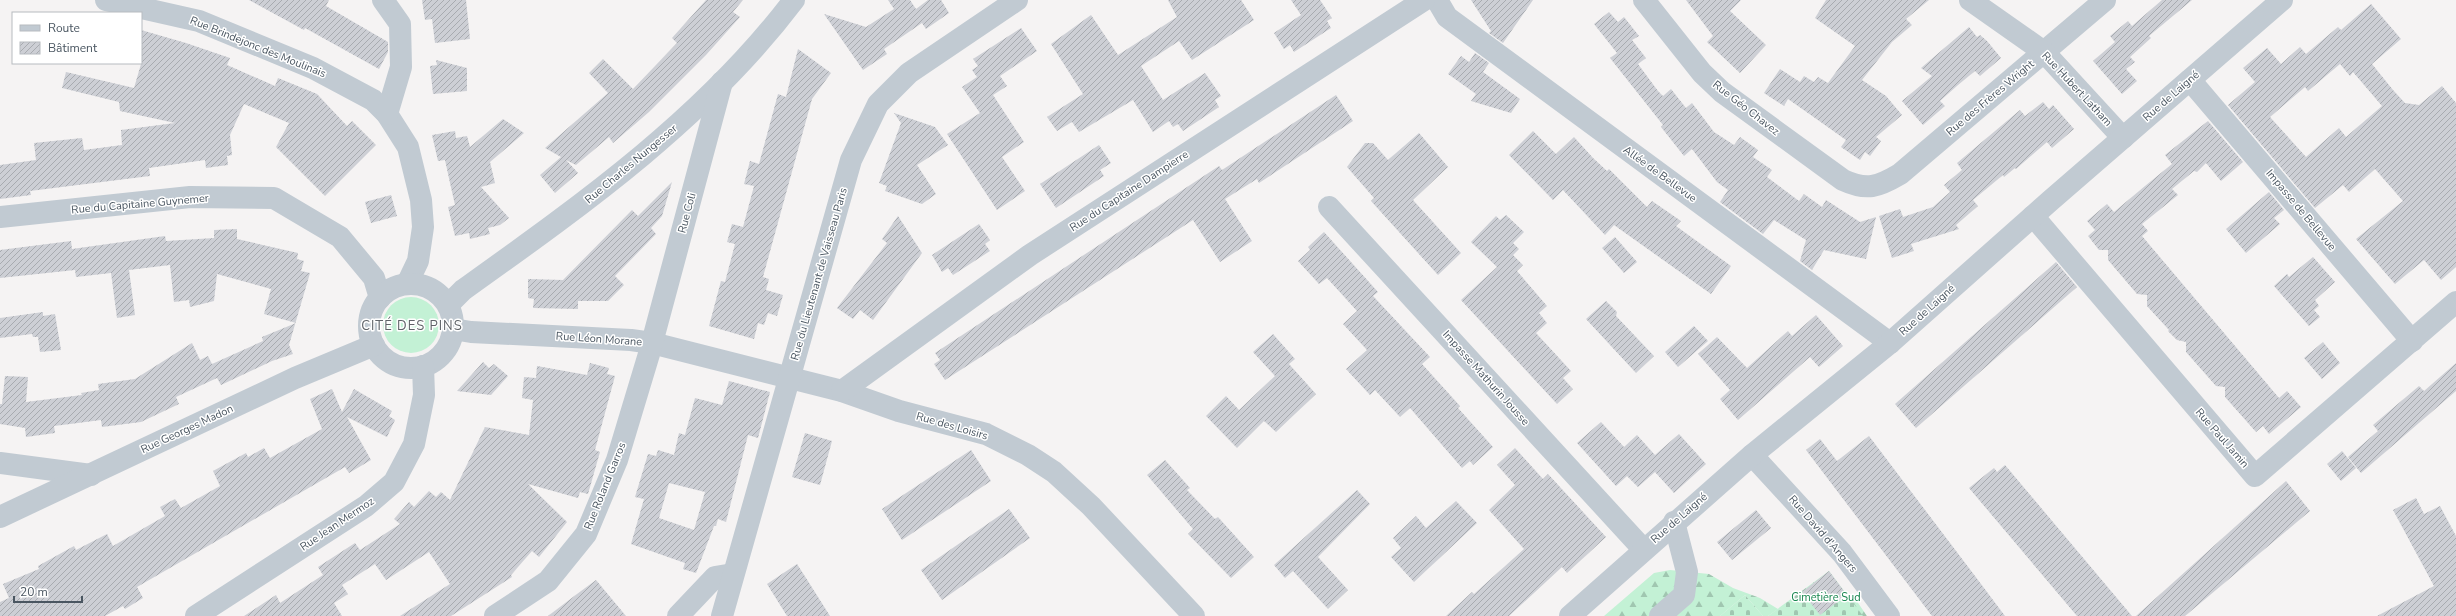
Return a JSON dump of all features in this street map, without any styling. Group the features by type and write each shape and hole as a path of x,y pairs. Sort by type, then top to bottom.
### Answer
{"street":[{"name":"Rue Brindejonc des Moulinais","path":"106,0 199,21 313,68 373,100 387,114 408,147 421,200 423,227 418,261 406,284"},
{"path":"383,0 400,24 401,67 387,114"},
{"name":"Rue Charles Nungesser","path":"448,305 463,290 582,205 671,131 722,82 776,23 794,0"},
{"name":"Rue du Lieutenant de Vaisseau Paris","path":"722,616 851,160 878,104 909,73 1017,0"},
{"name":"Rue du Capitaine Dampierre","path":"842,391 1030,255 1424,0"},
{"name":"Allée de Bellevue","path":"1437,0 1448,17 1890,343"},
{"name":"Rue Géo Chavez","path":"1644,0 1702,73 1722,92 1843,180 1854,185 1871,188"},
{"name":"Rue Hubert Latham","path":"1970,0 2044,52 2123,138"},
{"name":"Rue des Frères Wright","path":"1871,188 1900,174 2105,0"},
{"name":"Rue de Laigné","path":"1570,616 1674,522 1752,455 1890,343 2033,216 2282,0"},
{"name":"Impasse de Bellevue","path":"2190,80 2412,340"},
{"name":"Rue Coli","path":"652,343 722,82"},
{"name":"Rue du Capitaine Guynemer","path":"0,217 190,197 274,198 340,237 374,278 380,298"},
{"name":"Impasse Mathurin Jousse","path":"1329,207 1643,549"},
{"name":"Rue Paul Jamin","path":"2033,216 2255,476 2456,302"},
{"path":"406,284 418,284 432,289 448,305 453,329 448,346 436,360 423,366 403,367 389,362 374,345 370,321 374,307 380,298 393,288 406,284"},
{"name":"Rue Léon Morane","path":"453,329 471,332 631,340 652,343 790,377"},
{"name":"Rue Roland Garros","path":"495,616 548,581 586,534 617,460 652,343"},
{"name":"Rue Georges Madon","path":"0,517 295,378 374,345"},
{"name":"Rue Jean Mermoz","path":"196,616 366,506 394,482 414,444 424,395 423,366"},
{"name":"Rue des Loisirs","path":"790,377 842,391 899,411 986,434 1028,455 1054,472 1091,506 1185,613"},
{"name":"Rue David d'Angers","path":"1752,455 1842,553 1889,616"},
{"path":"0,463 91,475"},
{"path":"1660,616 1684,595 1687,572 1674,522"},
{"path":"678,616 715,577 733,574"}],"green space":[{"path":"411,297 422,299 431,305 437,314 439,325 437,336 431,345 422,351 411,353 400,351 391,345 385,336 383,325 385,314 391,305 400,299"},
{"path":"1670,570 1709,574 1733,588 1760,598 1778,609 1768,616 1763,616 1745,595 1720,616 1604,616 1654,573"},
{"name":"Cimetière Sud","path":"1829,571 1863,616 1768,616"},
{"name":"Cimetière Sud","path":"1745,595 1763,616 1720,616"},
{"path":"1856,600 1867,616 1832,616 1845,601"}],"building":[{"path":"249,0 329,0 326,6 388,42 388,52 379,69 305,28 304,30"},
{"path":"422,0 466,0 470,39 435,43 432,19 425,20"},
{"path":"706,0 743,0 733,12 740,17 706,55 649,112 613,143 609,137 576,165 566,160 578,173 555,193 540,175 561,157 545,148 608,93 589,73 603,59 633,89 677,43 672,38"},
{"path":"888,0 910,0 916,9 928,0 941,0 949,13 926,29 922,23 884,49 887,54 863,70 824,14 866,27 894,9"},
{"path":"1168,0 1241,0 1254,20 1192,60 1179,41 1141,66 1163,100 1205,73 1221,96 1215,100 1219,107 1183,131 1178,124 1173,127 1169,121 1153,132 1133,100 1079,132 1072,122 1057,131 1047,117 1083,94 1051,44 1091,15 1118,55 1177,17"},
{"path":"1291,0 1320,0 1332,18 1327,21 1331,28 1294,52 1290,45 1284,49 1274,33 1301,15"},
{"path":"1471,0 1533,0 1503,43 1489,33 1491,31"},
{"path":"1686,0 1741,0 1730,11 1766,45 1740,73 1707,42 1713,36"},
{"path":"1826,0 1929,0 1906,19 1912,25 1892,42 1862,80 1886,96 1902,115 1876,137 1881,141 1870,156 1865,152 1860,160 1841,147 1846,140 1788,99 1784,106 1764,93 1780,69 1800,82 1804,76 1814,82 1818,77 1828,83 1855,46 1815,18"},
{"path":"2162,0 2192,0 2149,36 2151,38 2130,57 2135,62 2126,69 2137,81 2122,94 2093,61 2115,42 2110,36 2128,21 2132,26"},
{"path":"2371,4 2401,39 2372,64 2393,90 2405,103 2419,105 2442,86 2456,103 2456,267 2441,280 2424,260 2395,284 2356,239 2403,201 2375,169 2349,192 2343,185 2315,208 2228,105 2255,82 2243,68 2267,48 2281,64 2300,47 2306,54 2338,27 2341,30","holes":["2340,64 2350,76 2353,72 2382,106 2346,137 2339,128 2306,157 2270,117 2305,87 2308,91"]},
{"path":"1609,12 1618,22 1624,17 1639,36 1632,40 1646,58 1638,64 1658,91 1663,96 1671,89 1686,108 1692,103 1714,132 1734,145 1740,137 1758,150 1753,157 1772,170 1767,177 1799,201 1804,194 1822,207 1826,200 1860,222 1876,217 1866,259 1824,250 1812,270 1800,261 1806,240 1774,220 1763,234 1720,202 1728,190 1717,182 1692,149 1684,156 1661,127 1663,125 1610,58 1617,53 1594,24"},
{"path":"1969,27 1977,37 1980,35 1987,41 2001,58 1980,76 1975,71 1958,85 1940,101 1945,106 1923,125 1902,101 1932,76 1921,68"},
{"path":"1021,28 1037,51 1000,76 1007,86 993,95 1024,142 1002,157 1025,191 997,210 947,134 980,113 962,87 977,77 972,70 978,66 973,59"},
{"path":"142,30 230,58 227,65 275,86 278,78 317,94 347,126 352,121 376,145 325,196 276,147 289,123 244,104 230,135 232,155 227,156 228,165 206,168 205,160 149,168 150,176 30,191 31,195 0,199 0,165 36,160 34,143 82,138 84,150 122,145 121,130 175,123 120,111 119,102 62,88 66,72 134,88 142,64"},
{"path":"798,49 831,73 812,99 763,277 769,279 766,290 783,295 777,316 768,313 764,325 758,323 754,339 709,326 721,281 725,282 735,244 727,242 732,224 743,227 754,186 744,184 750,161 759,164 778,94 786,97"},
{"path":"1475,53 1489,63 1483,72 1520,99 1511,113 1471,101 1476,94 1448,74 1461,56 1469,62"},
{"path":"436,60 467,68 467,91 433,94 430,66 437,65"},
{"path":"1336,95 1353,121 1259,183 1257,179 1225,199 1252,241 1220,262 1193,220 945,380 934,364 940,360 935,353 1219,166 1222,170"},
{"path":"2043,102 2049,109 2053,105 2074,129 2052,148 2047,142 2016,169 2015,168 2004,177 2003,175 1973,200 1978,206 1956,225 1959,229 1911,244 1914,251 1892,258 1879,216 1900,209 1903,217 1933,207 1950,192 1944,185 1962,170 1957,163 2020,110 2025,116"},
{"path":"894,113 935,127 948,145 917,165 936,194 922,204 885,191 887,186 879,183 901,123"},
{"path":"503,119 524,133 490,162 495,183 481,187 509,218 500,225 488,228 490,234 470,239 469,233 455,236 448,207 455,205 445,160 438,161 432,135 455,131 456,138 467,136 470,147"},
{"path":"2208,121 2243,162 2221,181 2206,163 2197,172 2194,171 2172,189 2178,195 2142,224 2148,231 2142,236 2279,398 2287,391 2301,407 2269,434 2263,426 2256,432 2225,397 2225,387 2216,386 2186,352 2186,342 2177,340 2147,306 2147,295 2137,294 2108,260 2108,250 2099,250 2088,236 2095,230 2087,221 2107,204 2114,212 2172,164 2165,155"},
{"path":"1533,131 1556,154 1574,137 1593,158 1607,171 1609,169 1647,207 1652,201 1681,221 1676,226 1731,266 1711,294 1614,225 1605,235 1563,190 1553,200 1509,155"},
{"path":"1419,133 1448,167 1413,200 1461,253 1438,275 1371,201 1374,198 1347,167 1365,143 1373,143 1388,160"},
{"path":"1099,145 1111,163 1100,170 1104,176 1056,208 1040,184"},
{"path":"672,182 662,216 651,228 656,234 615,276 624,285 608,301 578,301 578,309 533,308 534,299 528,298 528,279 563,280 632,210 638,216"},
{"path":"2269,192 2284,210 2274,218 2280,224 2246,253 2226,229"},
{"path":"391,195 397,216 371,223 365,202"},
{"path":"1506,215 1524,232 1513,243 1519,249 1513,255 1523,265 1517,271 1547,306 1539,313 1547,323 1536,333 1571,371 1563,378 1573,389 1557,404 1461,300 1497,267 1471,242 1496,216 1500,220"},
{"path":"898,216 922,253 873,320 860,310 853,319 837,308 887,243 882,239"},
{"path":"979,224 990,240 985,244 990,251 953,275 948,268 942,272 932,255"},
{"path":"237,229 237,239 298,253 297,259 304,261 301,271 310,273 295,323 264,314 271,289 217,274 214,301 190,307 189,300 174,302 170,265 129,270 135,315 117,318 111,273 76,277 75,270 0,278 0,250 71,241 72,249 165,236 166,241 214,238 214,230"},
{"path":"1324,232 1378,292 1373,296 1430,357 1422,364 1460,406 1458,408 1493,447 1473,465 1470,461 1462,468 1410,408 1400,417 1375,390 1370,395 1346,369 1367,350 1343,324 1357,311 1327,278 1319,284 1298,261 1310,250 1308,247"},
{"path":"1615,237 1637,262 1624,273 1602,248"},
{"path":"2313,257 2335,282 2315,300 2319,306 2314,310 2320,317 2309,326 2274,286 2287,274 2289,277"},
{"path":"2056,262 2077,287 1916,428 1895,404"},
{"path":"1606,301 1617,312 1616,316 1654,356 1636,373 1586,319"},
{"path":"43,312 43,316 55,314 61,350 40,352 38,337 33,337 32,334 0,338 0,318"},
{"path":"1816,315 1843,346 1819,367 1810,357 1738,420 1720,399 1730,390 1698,354 1717,337 1747,368 1788,331 1792,336"},
{"path":"295,323 289,345 293,354 272,361 221,385 217,378 176,397 179,404 141,422 102,427 101,420 54,426 55,433 26,437 25,428 0,424 0,404 2,404 5,376 28,377 26,402 82,395 81,393 99,390 98,384 135,379 192,343 200,360 208,356 212,364 263,341 262,337"},
{"path":"1694,326 1708,341 1678,367 1665,352"},
{"path":"1273,334 1295,359 1289,364 1316,394 1276,432 1264,421 1237,448 1206,416 1226,396 1239,410 1275,376 1253,352"},
{"path":"2323,342 2340,363 2322,379 2304,358"},
{"path":"483,362 489,368 494,364 508,376 491,395 457,391"},
{"path":"590,363 609,368 607,374 615,376 595,450 600,452 588,494 580,492 578,498 528,484 567,522 539,557 532,551 511,575 512,577 451,616 400,616 450,584 429,552 386,580 375,564 342,585 348,594 334,603 342,616 244,616 276,595 280,603 323,575 318,567 355,543 360,550 400,524 394,519 409,502 414,507 429,491 436,497 441,492 450,500 485,427 529,435 533,400 522,398 524,377 536,378 537,366 587,375"},
{"path":"2456,363 2456,391 2361,473 2348,457 2378,431 2373,425 2419,386 2424,391"},
{"path":"729,381 770,392 758,438 748,435 726,522 718,519 696,573 683,569 685,563 631,544 644,499 635,497 648,454 656,456 658,450 674,455 679,433 685,435 695,398 722,405","holes":["669,483 705,492 694,530 659,518"]},
{"path":"332,389 342,412 354,389 392,411 389,416 395,420 387,437 347,417 371,460 349,473 345,467 137,587 143,598 125,609 123,606 105,616 0,616 0,602 9,598 3,584 39,569 38,566 74,546 76,550 107,534 113,546 165,516 160,507 175,499 181,508 220,486 213,471 246,453 248,457 264,448 270,458 322,429 310,399"},
{"path":"1601,422 1624,447 1637,435 1655,455 1679,434 1706,464 1674,493 1655,472 1638,487 1627,476 1616,486 1577,443"},
{"path":"805,433 832,441 820,485 792,477"},
{"path":"1869,436 2005,616 1932,616 1806,450 1820,439 1837,461"},
{"path":"1515,448 1543,479 1548,474 1606,537 1567,573 1562,567 1509,616 1446,616 1472,592 1474,594 1524,549 1489,510 1515,485 1497,465"},
{"path":"971,450 991,481 902,540 882,509"},
{"path":"2342,451 2356,468 2341,481 2327,464"},
{"path":"1165,460 1190,488 1187,490 1215,519 1218,517 1254,557 1231,578 1188,534 1193,529 1147,475"},
{"path":"2005,465 2132,616 2077,616 1969,488 1994,468 1997,472"},
{"path":"2286,481 2310,511 2185,616 2136,616"},
{"path":"1357,490 1370,504 1318,557 1348,590 1328,609 1293,571 1285,578 1274,565"},
{"path":"2416,498 2424,514 2440,506 2456,536 2456,616 2377,616 2434,586 2393,510"},
{"path":"1456,501 1477,523 1414,582 1391,557 1401,548 1393,538 1416,516 1426,528"},
{"path":"1009,509 1030,538 942,600 921,570"},
{"path":"1756,510 1771,528 1732,560 1717,542"},
{"path":"797,564 830,616 787,616 767,584"},
{"path":"1829,571 1847,595 1820,615 1802,592"},
{"path":"596,580 626,616 548,616 577,594"}],"district":[{"name":"CITÉ DES PINS","path":"412,326"}]}
